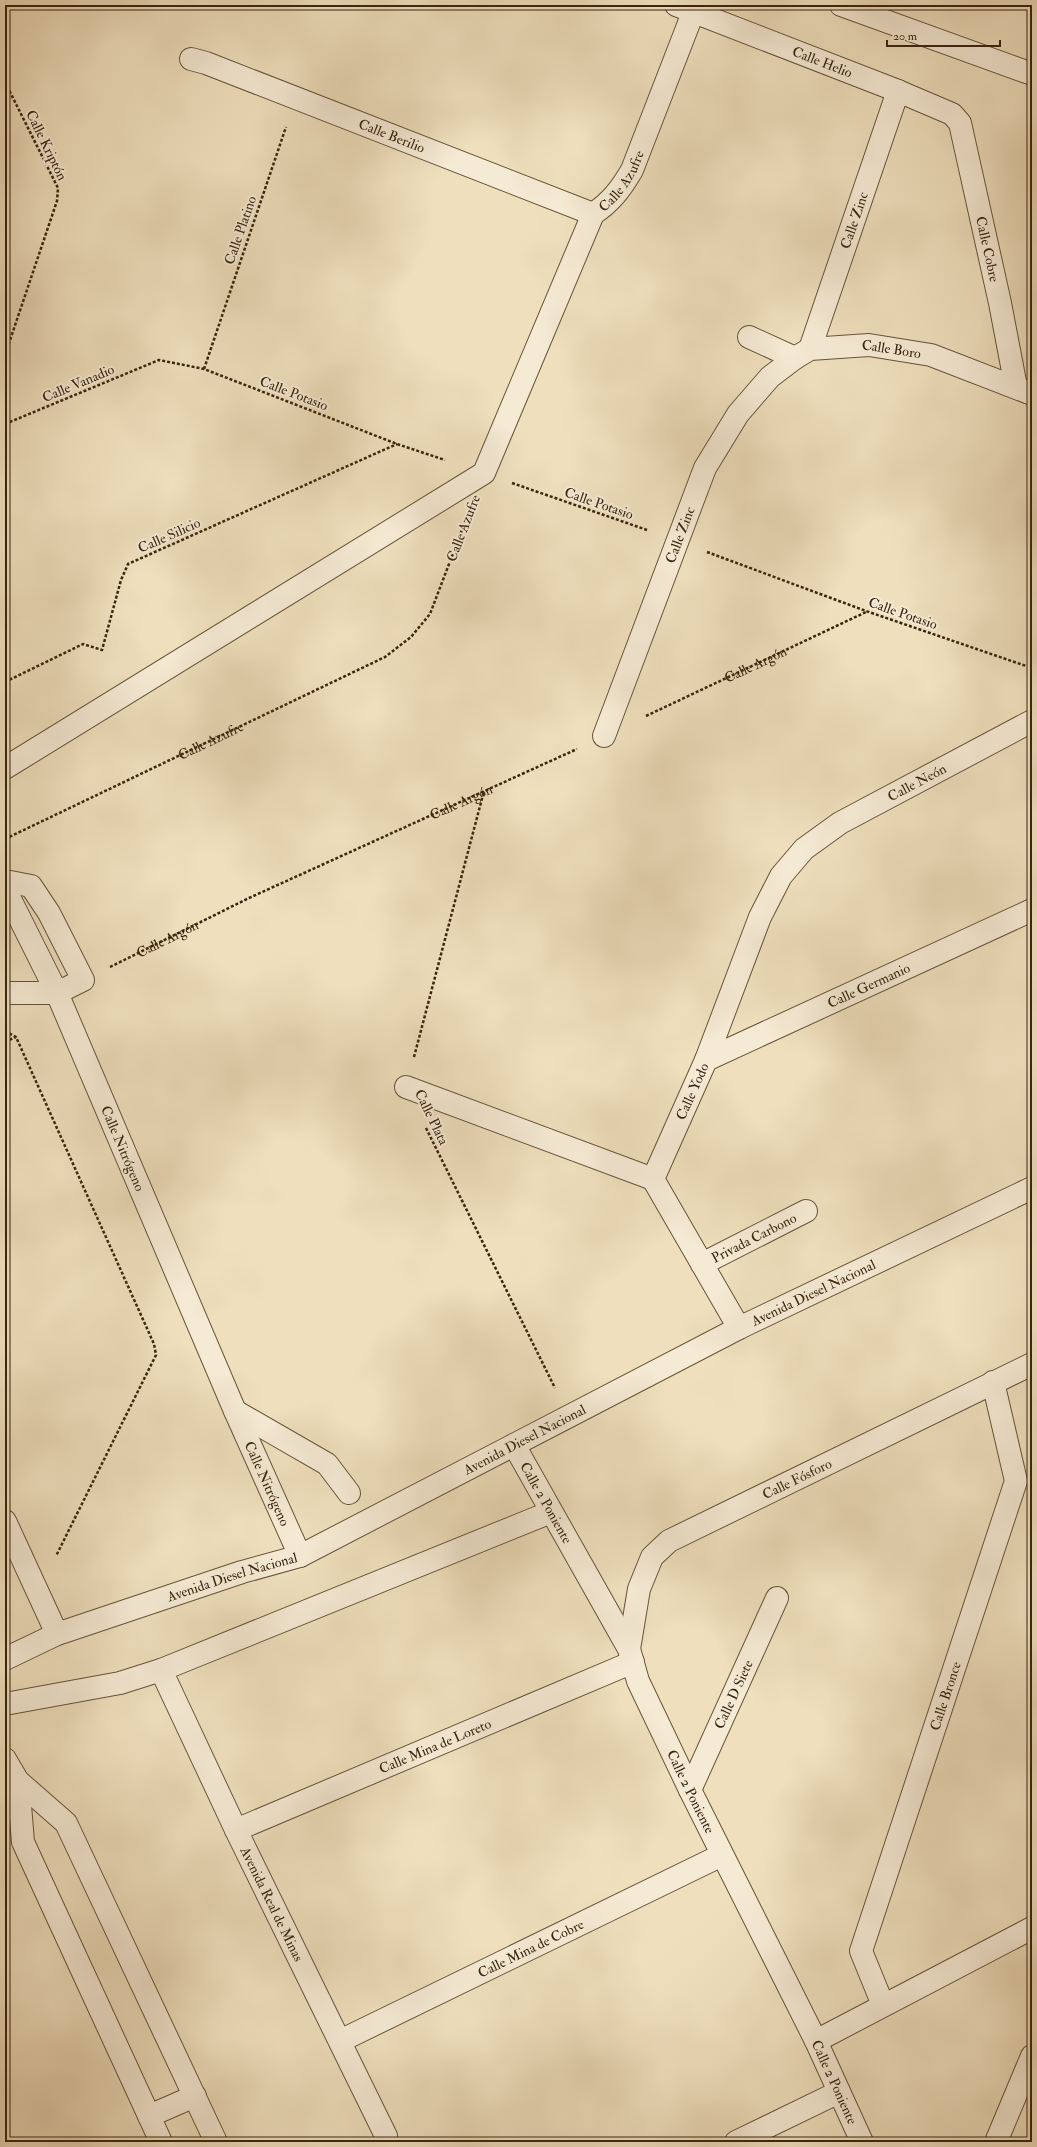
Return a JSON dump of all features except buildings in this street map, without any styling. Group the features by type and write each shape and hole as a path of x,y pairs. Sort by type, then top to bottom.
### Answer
{"street":[{"path":"841,5 1032,74"},
{"name":"Calle Helio","path":"688,7 952,114"},
{"name":"Calle Azufre","path":"484,473 593,214 609,202 620,190 632,170 688,7"},
{"name":"Calle Berilio","path":"190,59 206,63 593,214"},
{"name":"Calle Zinc","path":"604,736 705,468 738,414 770,377 803,353 898,91"},
{"name":"Calle Cobre","path":"952,114 960,123 1000,303 1024,391"},
{"name":"Calle Boro","path":"749,337 803,353 869,345 931,355 1024,391"},
{"path":"5,768 484,473"},
{"name":"Calle Neón","path":"804,849 840,823 1032,721"},
{"name":"Calle Yodo","path":"653,1179 706,1060 760,916 781,876 804,849"},
{"path":"5,880 31,886 49,912 83,980 57,993 5,993"},
{"name":"Calle Nitrógeno","path":"5,889 57,993 235,1411 300,1556"},
{"name":"Calle Germanio","path":"706,1060 1032,910"},
{"path":"406,1087 653,1179 739,1328"},
{"name":"Avenida Diesel Nacional","path":"5,1659 57,1634 242,1572 300,1556 739,1328 1032,1188"},
{"name":"Privada Carbono","path":"702,1264 806,1212"},
{"name":"Calle Fósforo","path":"631,1656 639,1589 652,1557 669,1541 1032,1364"},
{"name":"Calle Bronce","path":"883,2005 861,1951 1016,1481 993,1382"},
{"name":"Calle Nitrógeno","path":"235,1411 326,1464 349,1492"},
{"name":"Calle 2 Poniente","path":"514,1445 631,1656 638,1680 690,1790 816,2041 862,2142"},
{"path":"5,1704 120,1682 161,1670 552,1512"},
{"path":"5,1521 57,1634"},
{"name":"Calle D Siete","path":"690,1790 777,1598"},
{"name":"Calle Mina de Loreto","path":"236,1830 631,1656"},
{"name":"Avenida Real de Minas","path":"161,1670 236,1830 386,2136"},
{"path":"5,1759 18,1780 66,1823 216,2142"},
{"path":"18,1780 23,1842 161,2142"},
{"name":"Calle Mina de Cobre","path":"340,2041 722,1855"},
{"path":"816,2041 1032,1928"},
{"path":"996,2142 1032,2056"},
{"path":"736,2142 839,2092"},
{"path":"149,2116 195,2096"}],"path":[{"name":"Calle Kriptón","path":"5,82 58,188 57,201 5,355"},
{"name":"Calle Platino","path":"204,369 295,98"},
{"name":"Calle Potasio","path":"159,360 204,369 397,444 678,541 866,611 1032,668"},
{"name":"Calle Vanadio","path":"5,424 159,360"},
{"name":"Calle Silicio","path":"5,682 83,644 102,650 121,580 128,564 397,444"},
{"name":"Calle Azufre","path":"5,839 385,657 411,637 430,614 484,473"},
{"name":"Calle Argón","path":"83,980 249,898 604,736 866,611"},
{"name":"Calle Plata","path":"485,791 406,1087 555,1388"},
{"path":"5,1031 16,1037 154,1344 156,1355 38,1593"},
{"path":"5,1042 16,1037"}]}
